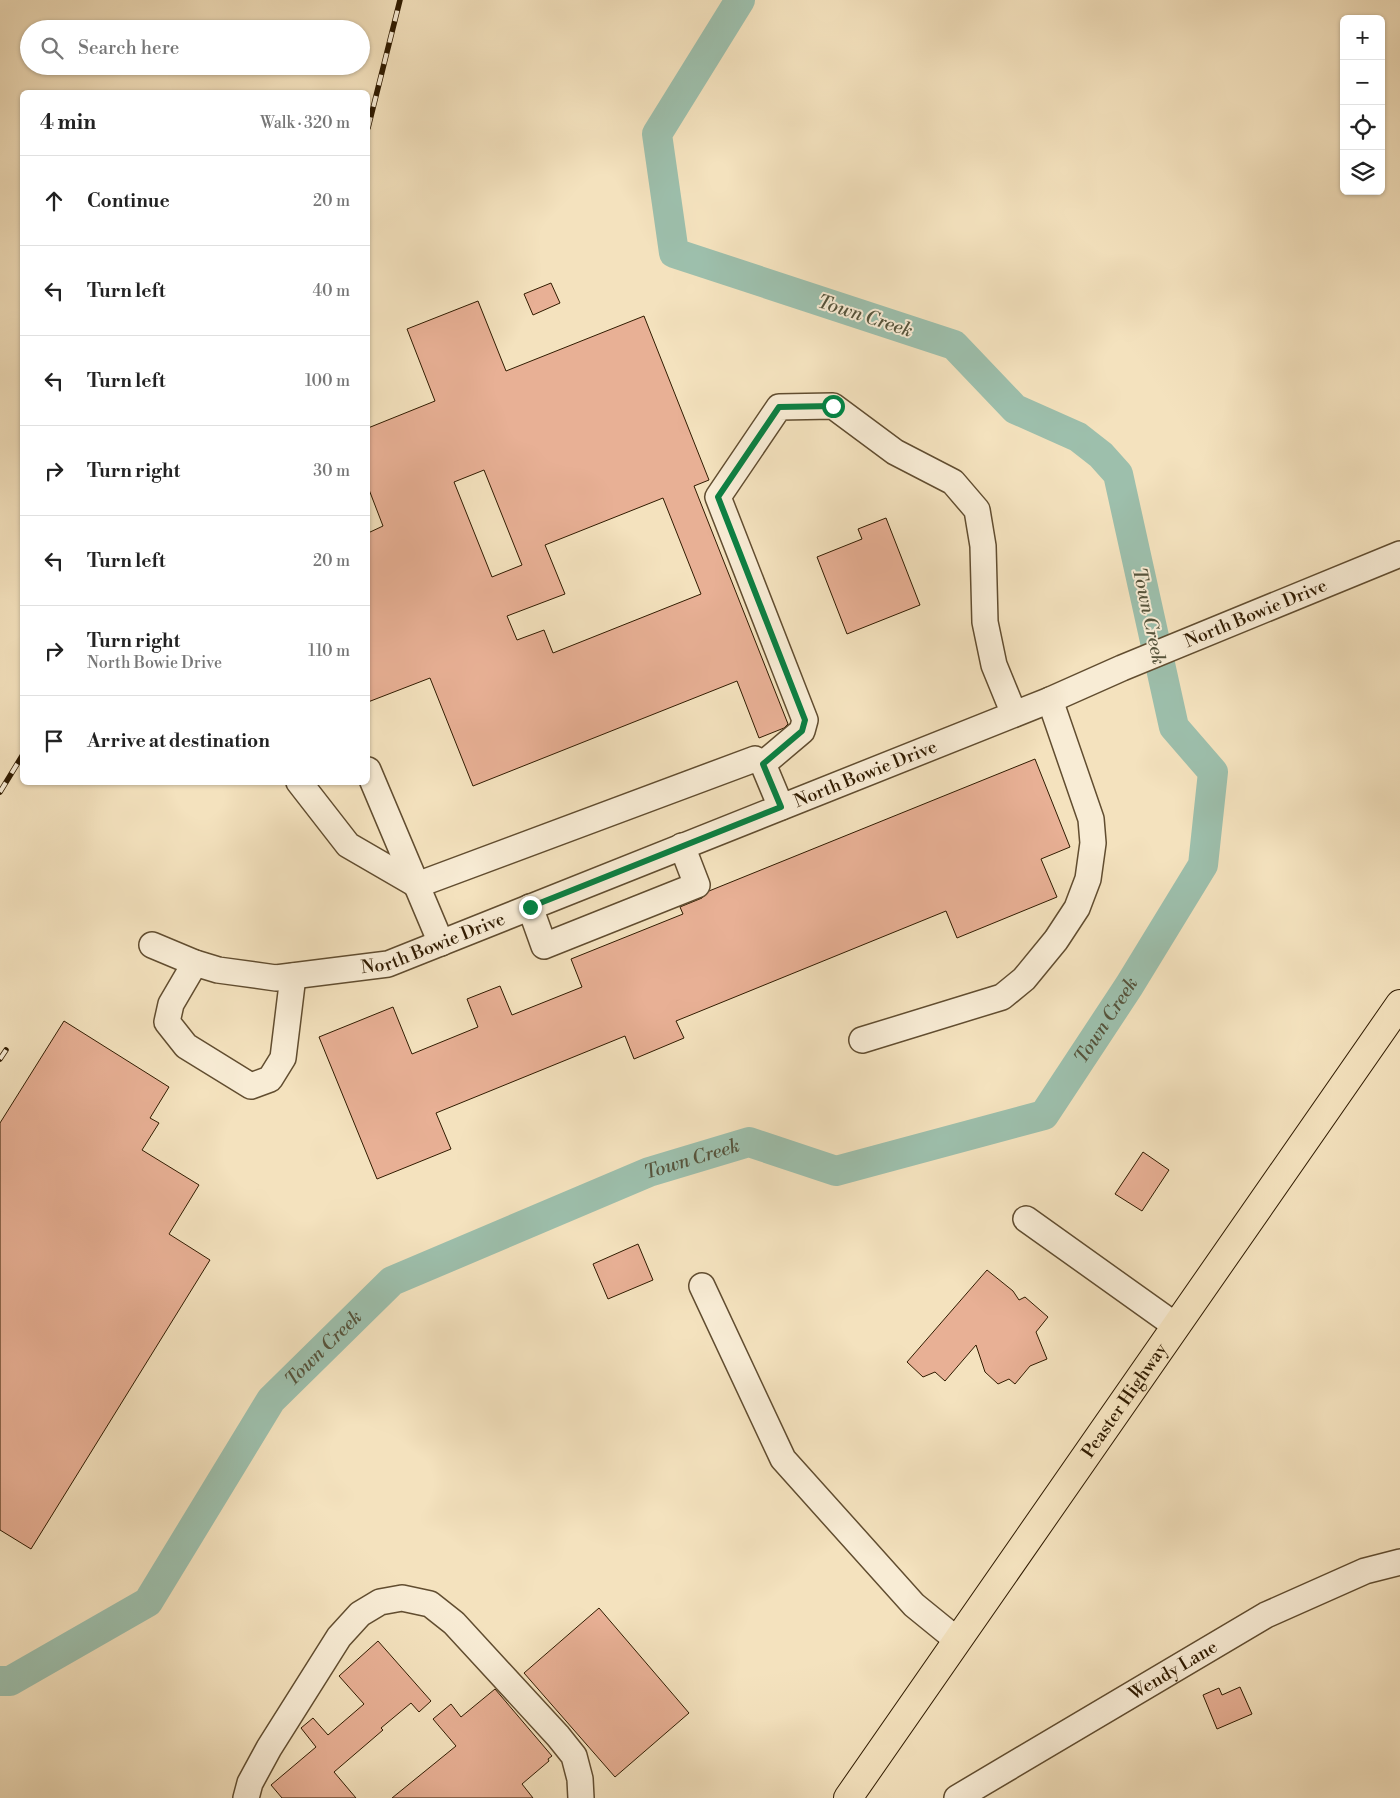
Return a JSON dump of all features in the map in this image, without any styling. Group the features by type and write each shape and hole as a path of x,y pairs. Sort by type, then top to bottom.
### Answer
{"main road":[{"name":"Peaster Highway","path":"848,1798 1400,1004"}],"street":[{"path":"763,764 802,731 805,720 718,497 779,407 833,406 894,452 954,482 977,510 983,546 985,622 994,666 1014,714"},
{"name":"North Bowie Drive","path":"152,945 195,963 218,970 276,978 388,964 1050,700 1122,668 1400,554"},
{"path":"862,1040 1002,997 1024,979 1056,940 1077,908 1088,878 1093,843 1091,819 1050,700"},
{"path":"417,886 755,759 763,764 781,807"},
{"path":"370,775 441,943"},
{"path":"301,785 348,845 417,886"},
{"path":"530,907 544,946 697,885 682,846"},
{"path":"195,963 171,1004 167,1022 186,1046 251,1086 270,1079 283,1058 293,976"},
{"path":"1026,1219 1176,1326"},
{"path":"702,1286 783,1458 914,1605 957,1640"},
{"name":"Wendy Lane","path":"957,1798 1266,1615 1365,1571 1400,1562"},
{"path":"246,1798 250,1783 269,1748 340,1637 360,1614 380,1602 402,1598 430,1604 454,1623 558,1736 574,1756 580,1779 581,1798"}],"building":[{"path":"551,283 560,303 533,315 524,294"},
{"path":"478,301 506,371 644,316 709,480 694,486 788,724 784,728 759,738 737,681 473,786 430,678 370,701 370,532 383,526 370,492 370,427 435,401 407,329","holes":["484,470 522,565 492,577 454,482","663,498 701,594 553,653 544,630 517,640 507,616 565,594 545,545"]},
{"path":"886,518 920,605 847,634 817,557 862,539 858,529"},
{"path":"1035,759 1070,847 1041,859 1057,897 957,938 946,911 676,1021 684,1038 634,1059 625,1036 436,1113 451,1149 377,1179 319,1037 393,1007 412,1054 478,1027 467,999 500,986 512,1015 582,987 571,959 683,914 680,907 702,898 709,891"},
{"path":"64,1021 169,1087 150,1118 159,1123 142,1150 199,1185 169,1234 210,1260 31,1549 0,1530 0,1123"},
{"path":"1143,1152 1169,1170 1142,1211 1115,1194"},
{"path":"638,1244 653,1280 608,1299 593,1264"},
{"path":"987,1270 1013,1291 1019,1300 1025,1297 1048,1317 1036,1332 1047,1359 1030,1366 1015,1384 1009,1379 998,1384 985,1372 976,1345 945,1381 935,1372 923,1377 907,1362"},
{"path":"599,1608 689,1713 615,1777 524,1673"},
{"path":"378,1641 431,1701 419,1712 411,1703 334,1772 356,1798 282,1798 271,1785 316,1747 301,1728 313,1718 328,1735 364,1704 339,1676"},
{"path":"1240,1687 1252,1714 1217,1729 1203,1695 1219,1688 1222,1695"},
{"path":"495,1689 552,1756 548,1759 549,1761 522,1784 533,1798 392,1798 456,1746 433,1719 451,1704 461,1717"}],"waterway":[{"name":"Town Creek","path":"0,1681 10,1681 148,1602 271,1400 392,1281 649,1172 749,1142 836,1171 1044,1115 1129,986 1203,865 1213,772 1174,727 1118,474 1101,455 1078,437 1015,409 954,345 674,253 657,134 740,0"}],"railway":[{"path":"370,120 400,0"},
{"path":"0,792 20,759"},
{"path":"0,1059 6,1050"}],"route":[{"path":"530,907 781,807 763,764 802,731 805,720 718,497 753,442 779,407 833,406"}]}
